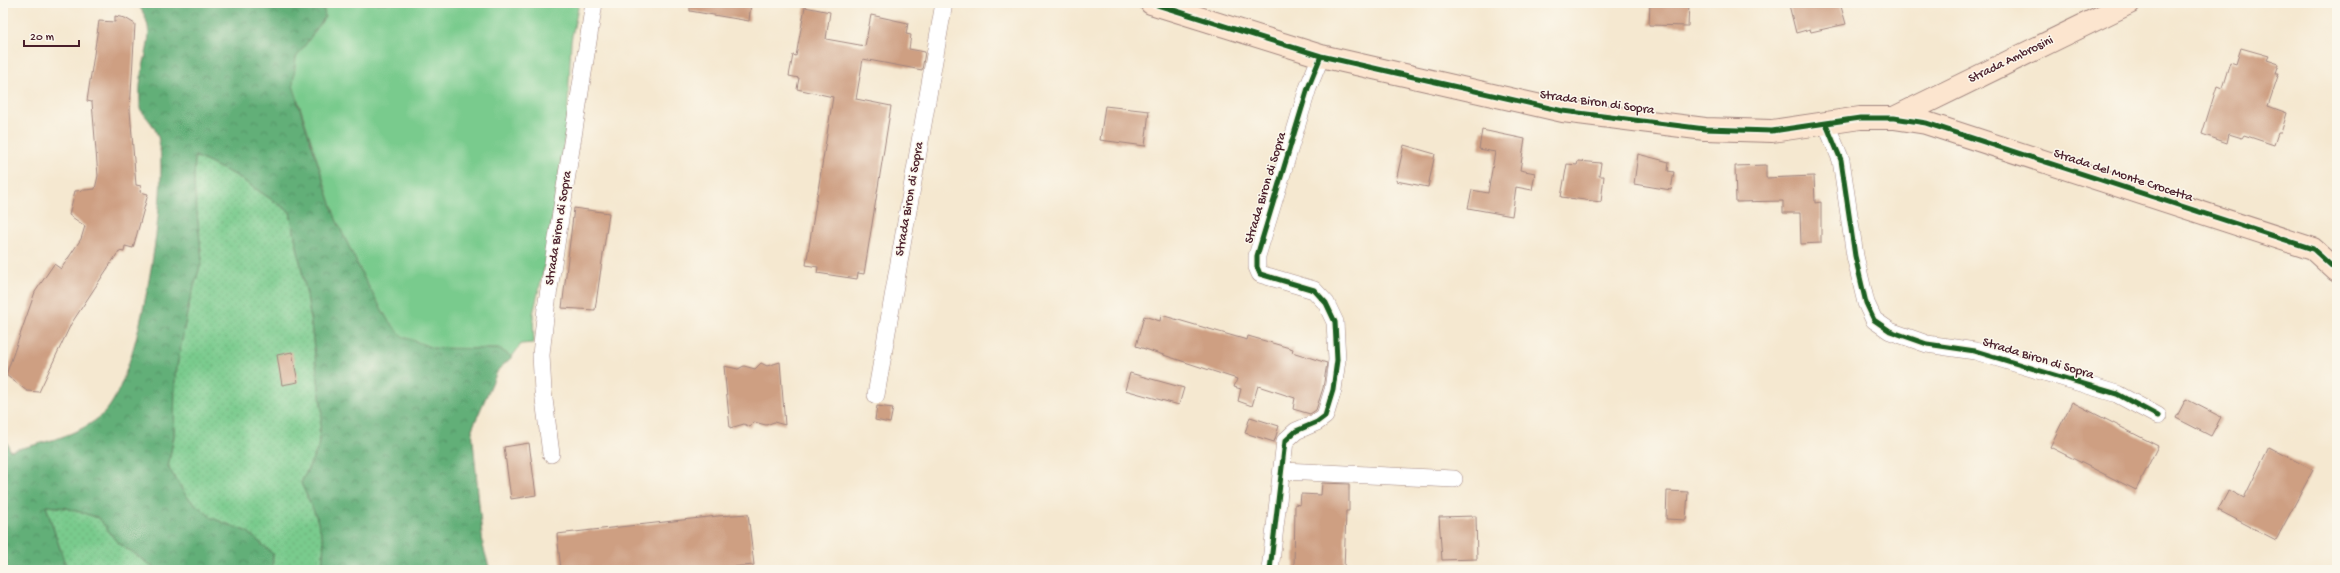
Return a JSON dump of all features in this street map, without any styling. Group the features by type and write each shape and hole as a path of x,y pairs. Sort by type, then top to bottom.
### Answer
{"street":[{"name":"Strada Biron di Sopra","path":"551,454 543,391 541,355 546,308 594,3"},
{"name":"Strada Biron di Sopra","path":"876,395 944,3"},
{"name":"Strada Biron di Sopra","path":"1151,3 1321,56 1563,111 1705,129 1772,131 1860,118 1894,118"},
{"name":"Strada Ambrosini","path":"1894,118 2129,3"},
{"name":"Strada Biron di Sopra","path":"1270,570 1275,515 1285,441 1296,431 1317,422 1325,416 1333,390 1337,360 1337,337 1335,322 1326,303 1314,290 1260,274 1257,267 1257,256 1308,88 1321,56"},
{"name":"Strada del Monte Crocetta","path":"1894,118 1926,123 2313,249 2337,271"},
{"name":"Strada Biron di Sopra","path":"1826,124 1841,160 1855,256 1866,303 1874,320 1890,331 1927,344 1975,351 2117,394 2158,416"},
{"path":"1282,471 1454,479"}],"green space":[{"path":"141,3 323,3 325,17 296,58 297,100 336,219 365,280 388,320 433,348 500,349 512,357 498,370 472,429 483,546 490,570 322,570 324,542 316,516 301,483 318,448 322,411 308,301 290,212 235,175 195,156 194,185 202,260 189,303 175,377 174,435 168,467 187,497 212,518 248,532 273,554 272,570 157,570 116,541 99,518 67,508 46,506 67,570 3,570 3,431 10,451 60,438 84,428 94,421 104,413 117,394 129,362 140,323 156,236 160,195 161,161 157,133 140,109 140,82 149,33 144,15 139,6"},
{"path":"323,3 579,3 571,41 567,123 546,260 533,314 534,343 521,344 512,357 500,349 433,348 402,336 388,320 365,280 336,219 293,85 296,58 325,17"},
{"path":"195,156 235,175 290,212 308,301 322,411 318,448 301,483 316,516 324,542 322,570 272,570 273,554 248,532 212,518 187,497 168,467 174,435 175,377 189,303 202,260 194,185"},
{"path":"46,506 67,508 99,518 116,541 157,570 67,570"}],"building":[{"path":"690,3 751,3 749,21 690,11"},
{"path":"1650,3 1689,3 1688,26 1649,25"},
{"path":"1797,3 1840,3 1846,24 1811,32 1810,29 1796,33 1789,5"},
{"path":"805,7 830,12 826,39 865,46 871,15 908,23 906,34 911,35 909,49 925,52 922,70 863,59 856,99 891,106 864,274 858,273 857,279 817,273 818,267 806,265 833,97 797,89 799,78 789,76 793,55 796,56"},
{"path":"115,16 125,18 135,24 130,111 136,185 141,186 140,192 148,194 133,248 125,246 124,252 119,251 71,324 39,392 27,391 6,375 35,292 54,264 61,269 81,239 85,226 69,215 75,191 95,189 98,176 92,102 87,101 99,21 115,22"},
{"path":"2241,48 2269,56 2267,60 2279,64 2276,73 2279,73 2268,106 2287,113 2281,133 2278,133 2274,145 2244,135 2242,138 2229,134 2227,143 2202,134 2217,86 2222,88 2230,62 2236,64"},
{"path":"1105,106 1149,111 1145,146 1100,140"},
{"path":"1482,130 1525,139 1520,170 1535,173 1532,190 1516,187 1512,216 1468,208 1472,190 1488,193 1495,152 1479,149"},
{"path":"1404,145 1435,154 1428,187 1396,181"},
{"path":"1638,154 1669,162 1668,171 1674,172 1671,190 1634,184"},
{"path":"1578,161 1601,163 1599,176 1604,176 1601,202 1561,197 1567,164 1577,165"},
{"path":"1766,165 1766,178 1814,176 1815,203 1821,202 1821,243 1801,244 1800,213 1783,213 1783,201 1736,202 1735,166"},
{"path":"574,208 609,213 595,310 562,308"},
{"path":"1161,315 1247,340 1248,336 1293,349 1292,352 1327,363 1323,388 1316,410 1310,414 1293,409 1295,398 1258,386 1252,406 1238,401 1241,389 1234,387 1237,379 1136,346 1144,316 1160,321"},
{"path":"292,352 298,382 282,385 277,355"},
{"path":"780,362 785,425 774,422 766,425 754,422 750,427 744,424 730,428 724,366 738,369 744,366 755,369 761,363 767,366"},
{"path":"1130,373 1184,388 1179,405 1125,390"},
{"path":"2186,399 2221,417 2211,436 2176,418"},
{"path":"2072,402 2158,446 2136,490 2050,447"},
{"path":"877,406 893,408 890,423 875,420"},
{"path":"1250,417 1279,426 1274,442 1245,433"},
{"path":"529,443 536,495 511,499 504,447"},
{"path":"2269,447 2313,470 2276,540 2218,510 2229,490 2244,498"},
{"path":"1322,483 1349,484 1349,511 1346,511 1344,570 1294,569 1295,504 1300,505 1301,494 1321,495"},
{"path":"1667,491 1688,492 1686,520 1666,519"},
{"path":"748,514 754,565 699,570 561,570 557,534"},
{"path":"1476,516 1477,559 1442,560 1439,517"}],"cycle path":[{"path":"1151,3 1321,56 1563,111 1705,129 1772,131 1860,118 1894,118 1926,123 2313,249 2337,271"},
{"path":"1270,570 1285,441 1296,431 1317,422 1325,416 1333,390 1337,360 1335,322 1326,303 1314,290 1260,274 1257,267 1257,256 1308,88 1321,56"},
{"path":"1826,124 1841,160 1855,256 1866,303 1874,320 1890,331 1927,344 1975,351 2117,394 2158,416"}]}
